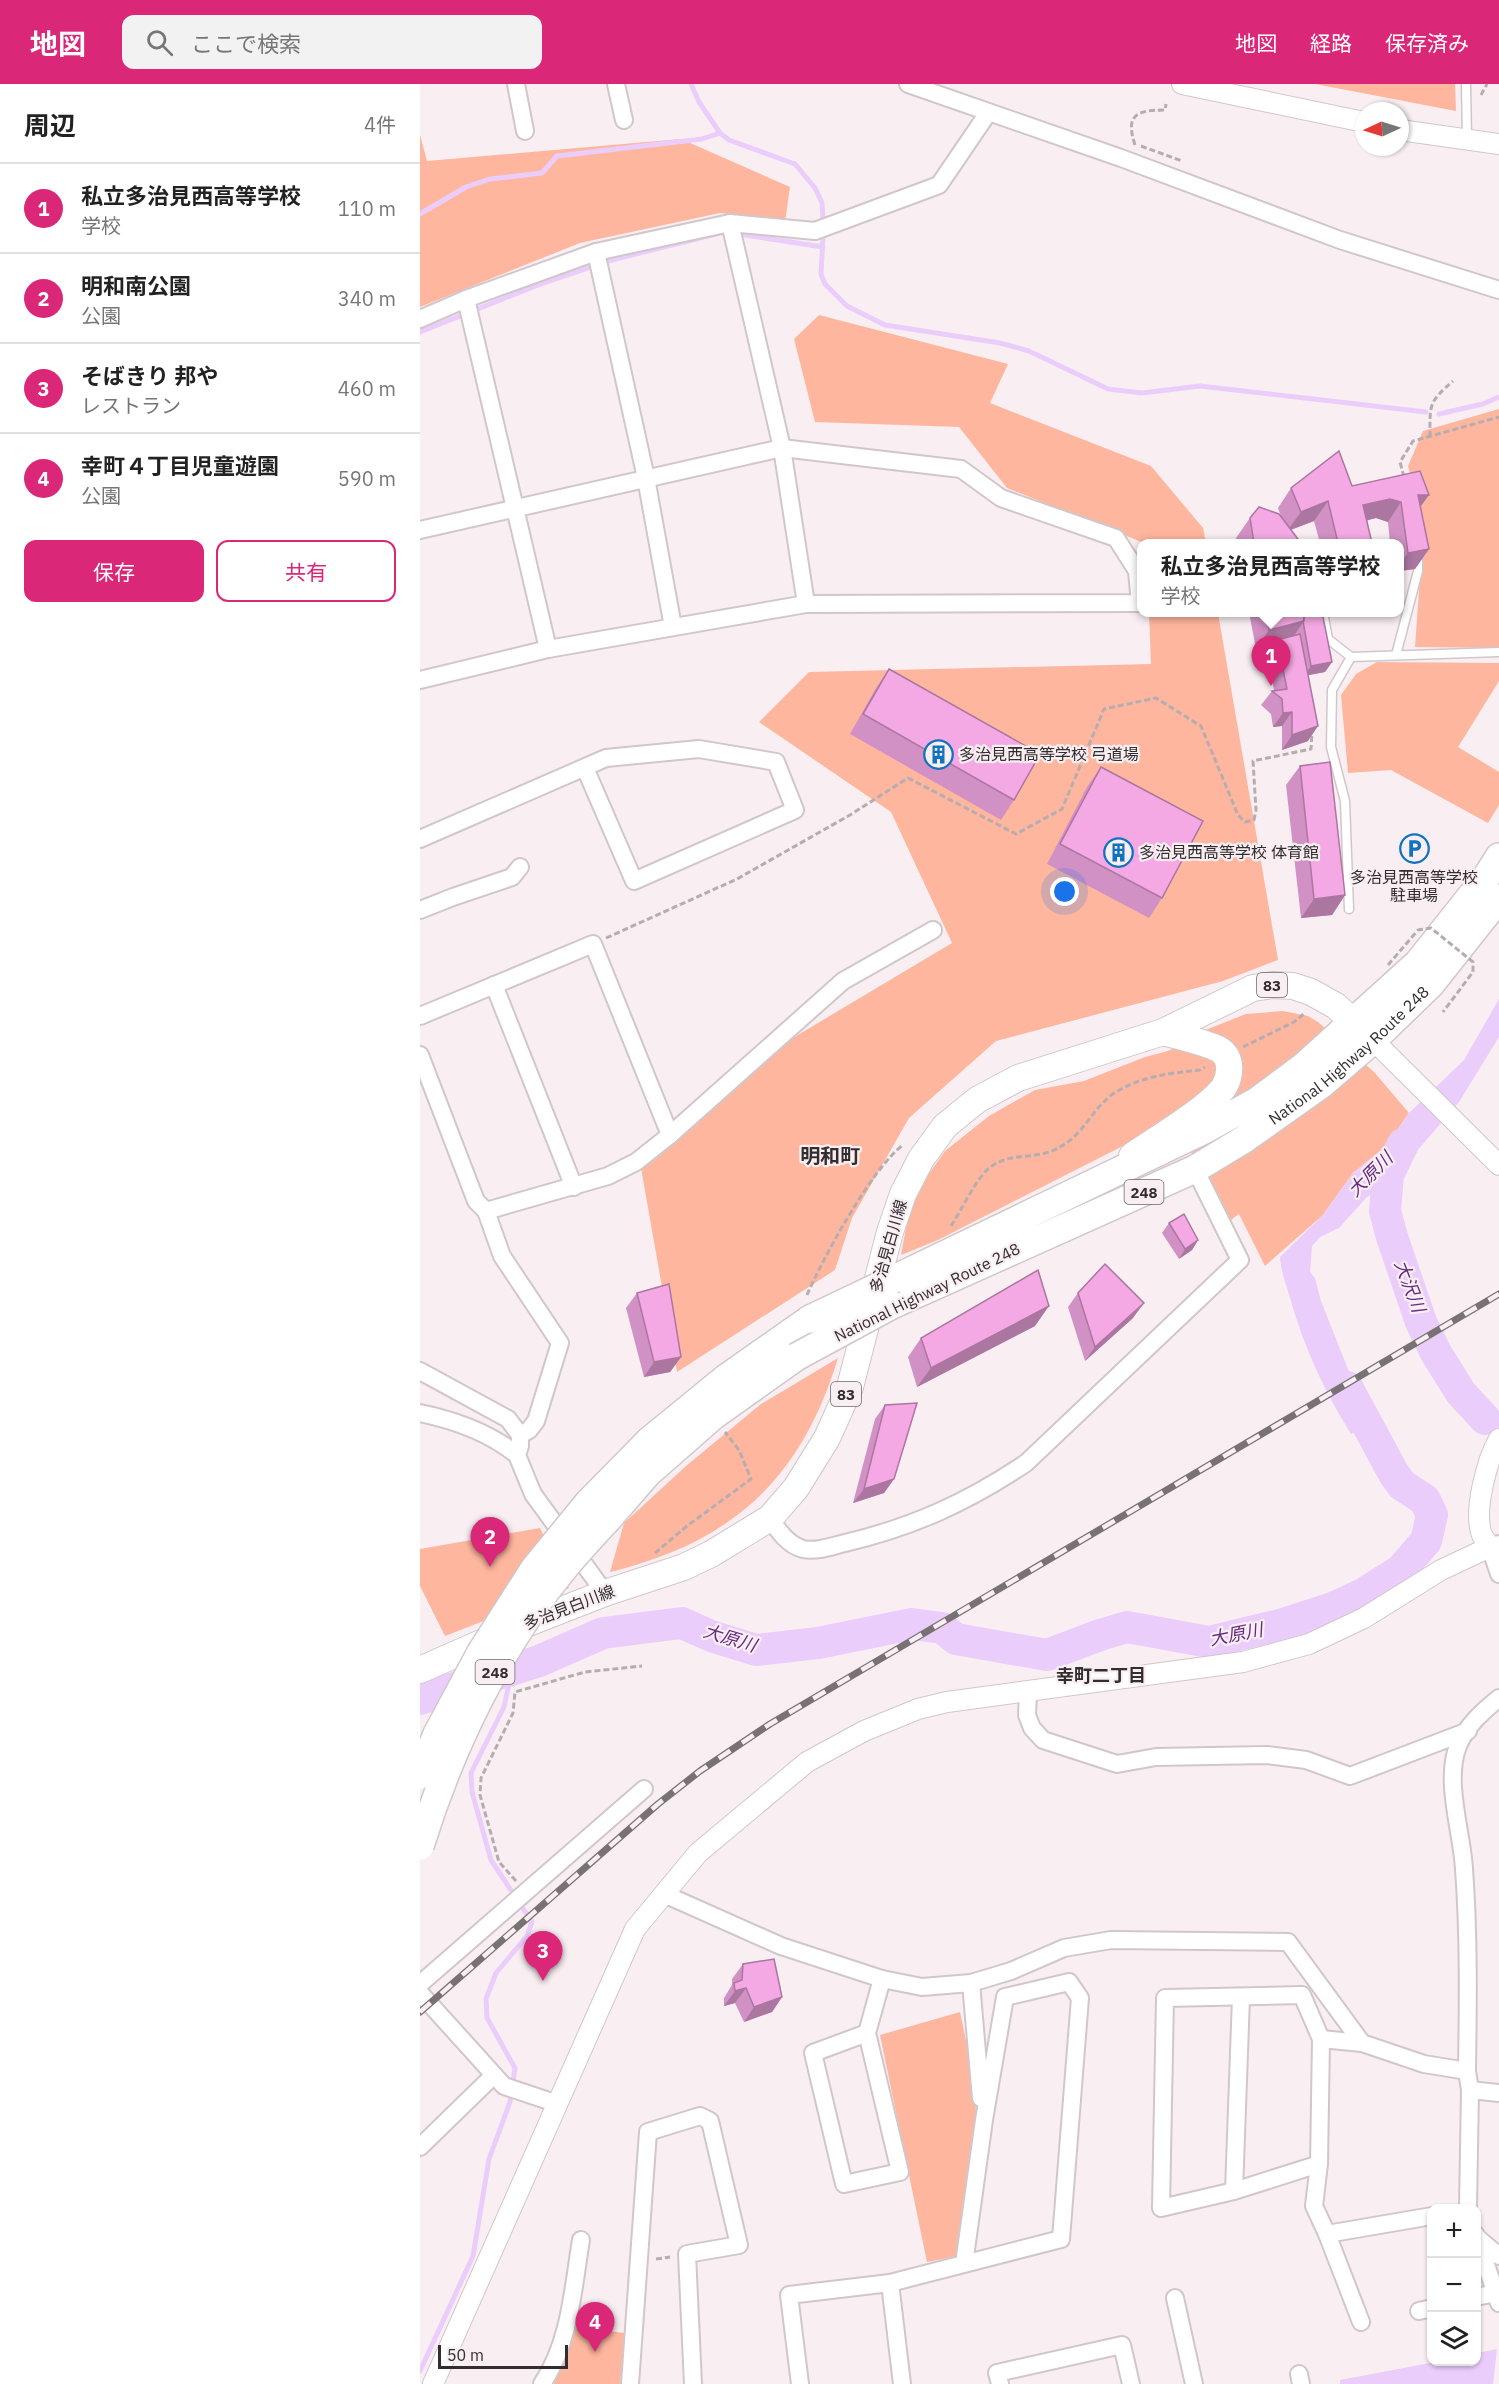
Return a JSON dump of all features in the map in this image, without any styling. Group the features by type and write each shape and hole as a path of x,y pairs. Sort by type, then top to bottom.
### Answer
{"highway":[{"name":"National Highway Route 248","path":"420,1775 437,1734 481,1652 534,1569 598,1511 648,1473 713,1416 893,1292 1092,1183 1206,1129 1257,1101 1304,1066 1418,963 1487,876 1499,857"},
{"name":"National Highway Route 248","path":"420,1846 437,1792 477,1701 523,1625 557,1578 598,1511 650,1440 807,1311 893,1292 1195,1169 1243,1140 1322,1084 1373,1040 1431,984 1499,898"}],"main road":[{"name":"多治見白川線","path":"420,1670 513,1629 605,1593 684,1567 711,1554 770,1518 802,1478 827,1438 849,1387 890,1232 903,1194 921,1159 945,1126 977,1100 1018,1078 1163,1032 1253,988 1272,985 1293,986 1323,998 1354,1020 1373,1040"},
{"path":"1092,1183 1204,1106 1224,1087 1229,1073 1229,1062 1226,1055 1210,1045 1163,1032"}],"street":[{"path":"516,84 525,131"},
{"path":"616,84 624,120"},
{"path":"908,84 1121,158 1340,240 1499,290"},
{"path":"1182,84 1355,120"},
{"path":"420,319 466,299 596,252 730,223 815,231 939,185 988,113"},
{"path":"1409,131 1499,144"},
{"path":"730,223 782,448 806,604"},
{"path":"596,252 646,478 673,627"},
{"path":"466,299 548,649"},
{"path":"420,530 782,448 961,468 1001,498 1116,538 1137,571"},
{"path":"420,680 548,649 806,604 1137,603"},
{"path":"420,839 606,758 699,749 776,762 795,810 634,881 585,768"},
{"path":"420,910 512,877 520,867"},
{"path":"486,1211 608,1176 636,1162 670,1135 843,981 933,930"},
{"path":"420,1016 593,944 670,1135"},
{"path":"494,984 574,1187"},
{"path":"1373,1040 1499,1165"},
{"path":"420,1055 476,1201 486,1211 502,1256 560,1343 536,1421 529,1430 520,1435"},
{"path":"770,1518 782,1536 792,1543 803,1549 818,1549 889,1532 922,1520 982,1491 1026,1463 1240,1260 1195,1169"},
{"path":"420,1371 508,1419 520,1435 518,1455"},
{"path":"420,1413 466,1427 500,1441 518,1455 533,1494 605,1593"},
{"path":"1499,1439 1484,1477 1480,1509 1482,1534 1494,1545 1499,1574"},
{"path":"433,2384 634,1929 698,1853 807,1761 864,1731 918,1709 947,1702 1243,1662 1309,1644 1364,1617 1441,1570 1494,1545"},
{"path":"1028,1692 1029,1721 1042,1740 1117,1764 1156,1757 1267,1755 1306,1760 1350,1776 1468,1731"},
{"path":"1468,2204 1470,2090 1467,2071 1467,1919 1464,1866 1452,1775 1458,1746 1478,1715 1499,1698"},
{"path":"420,1984 644,1789"},
{"path":"664,1894 782,1946 882,1979 922,1987 971,1983 1011,1971 1064,1948 1112,1940 1288,1942 1362,2043"},
{"path":"867,2033 813,2053 844,2184 900,2172 867,2033 882,1979"},
{"path":"800,2384 789,2295 890,2283 964,2264 1061,2239 1080,1998 1069,1982 1005,1996 984,2120 964,2264"},
{"path":"971,1983 984,2120"},
{"path":"420,1993 504,2086 558,2104"},
{"path":"1319,2164 1234,2192 1161,2208 1165,1998 1302,1995 1321,2039 1319,2164 1314,2206 1360,2322"},
{"path":"1234,2192 1241,1997"},
{"path":"1321,2039 1362,2043 1424,2064 1467,2071"},
{"path":"420,2147 494,2075"},
{"path":"1470,2090 1499,2092"},
{"path":"630,2384 648,2132 700,2116 710,2121 739,2245 687,2254 693,2384"},
{"path":"1327,2234 1427,2218"},
{"path":"542,2384 555,2366 567,2324 581,2240"},
{"path":"1481,2240 1499,2256"},
{"path":"1481,2249 1497,2298 1481,2297"},
{"path":"890,2283 902,2384"},
{"path":"1175,2298 1194,2384"},
{"path":"1000,2384 997,2373 1122,2345 1131,2384"}],"lane":[{"path":"1466,84 1467,140"},
{"path":"1396,655 1418,571 1418,548"},
{"path":"1324,617 1328,639 1351,657 1499,652"},
{"path":"1349,909 1345,801 1331,747 1332,690 1351,657"}],"path":[{"path":"1481,95 1487,84"},
{"path":"1135,146 1130,125 1135,116 1142,111 1165,110 1166,104"},
{"path":"1430,437 1430,413 1434,399 1453,381"},
{"path":"1405,479 1400,462 1413,441 1499,417"},
{"path":"593,944 737,879 850,815 908,778 1016,834 1062,809 1104,709 1156,698 1201,726 1238,815 1245,822 1254,820 1256,810 1253,761 1311,749 1313,725"},
{"path":"1388,964 1418,930 1431,928 1473,962 1473,972 1443,1012"},
{"path":"951,1226 987,1169 1005,1158 1049,1152 1076,1136 1111,1095 1163,1074 1200,1070 1294,1022 1323,998"},
{"path":"807,1311 817,1272 870,1183 890,1157 910,1141"},
{"path":"655,1576 652,1555 687,1526 752,1479 739,1450 713,1416"},
{"path":"526,1891 499,1862 480,1795 481,1778 513,1713 516,1692 585,1672 642,1666"},
{"path":"638,2262 687,2254"}],"shaded area":[{"path":"1315,84 1455,84 1456,111"},
{"path":"420,135 427,161 681,139 790,187 785,222 720,213 580,243 420,307"},
{"path":"819,315 1008,364 990,403 1151,466 1203,528 1205,539 1137,540 1007,488 959,427 815,422 794,339"},
{"path":"1499,409 1499,648 1415,647 1424,520 1408,466 1423,431"},
{"path":"1149,617 1219,617 1278,960 1223,981 996,1041 909,1118 852,1218 835,1270 677,1372 641,1168 781,1045 952,943 891,812 759,722 809,672 1151,664"},
{"path":"1377,662 1499,663 1499,681 1458,747 1499,772 1499,805 1488,823 1391,770 1348,773 1341,695 1356,674"},
{"path":"1283,1011 1308,1016 1318,1022 1375,1073 1409,1113 1386,1146 1353,1173 1323,1215 1265,1266 1239,1214 1228,1222 1174,1120 938,1240 901,1255 908,1217 923,1182 945,1151 989,1116 1035,1090 1084,1081 1145,1057 1168,1051 1208,1029 1246,1014"},
{"path":"838,1358 823,1401 804,1438 782,1471 756,1499 726,1523 692,1543 654,1559 610,1572 624,1523 686,1466 761,1404"},
{"path":"540,1528 569,1588 445,1636 420,1586 420,1549"},
{"path":"960,2012 972,2069 977,2121 958,2256 927,2262 880,2035"},
{"path":"575,2327 625,2333 620,2384 554,2384"}],"water":[{"path":"1499,999 1499,1037 1459,1102 1392,1180 1366,1198 1339,1228 1320,1237 1312,1246 1310,1272 1315,1278 1321,1301 1348,1369 1360,1389 1367,1410 1375,1421 1351,1434 1332,1402 1308,1351 1285,1283 1280,1257 1323,1215 1353,1173 1386,1146 1409,1113 1464,1060"},
{"path":"1497,2349 1493,2384 1340,2384 1340,2380 1427,2364 1427,2366 1481,2366 1481,2352"}],"building":[{"path":"1339,451 1352,486 1420,471 1429,495 1418,495 1429,549 1408,553 1401,502 1390,499 1363,505 1371,539 1337,539 1328,501 1301,512 1291,488"},
{"path":"1259,507 1279,514 1298,539 1253,539 1250,518"},
{"path":"1267,617 1304,617 1304,621 1269,630"},
{"path":"1304,617 1323,617 1332,662 1311,666"},
{"path":"1300,634 1318,726 1292,735 1292,712 1283,713 1282,699 1272,691 1287,689 1277,640"},
{"path":"889,669 1040,754 1014,800 863,714"},
{"path":"1330,762 1345,895 1314,899 1300,766"},
{"name":"多治見西高等学校 体育館","path":"1101,767 1203,821 1162,898 1060,844"},
{"path":"1184,1214 1198,1240 1185,1249 1169,1223"},
{"path":"1105,1264 1144,1303 1095,1347 1078,1293"},
{"path":"1038,1270 1049,1306 931,1368 921,1338"},
{"path":"669,1284 681,1357 654,1362 637,1293"},
{"path":"917,1403 894,1479 864,1489 885,1405"},
{"path":"774,1959 782,1997 754,2007 746,1988 735,1991 734,1983 742,1980 743,1964"}],"waterway":[{"path":"691,84 699,102 720,133 729,140 795,164 815,188 822,203 823,220"},
{"path":"420,214 466,187 490,179 542,173 557,156 702,139 720,133"},
{"path":"420,332 538,285 612,260 720,233"},
{"path":"745,235 823,247"},
{"path":"823,236 821,274 825,284 847,306 885,325 1000,343 1029,351 1108,389 1142,393 1200,386 1426,412"},
{"path":"1439,414 1483,404 1499,397"},
{"name":"大沢川","path":"1403,1144 1388,1175 1385,1211 1392,1237 1421,1322 1436,1353 1461,1393 1485,1419"},
{"name":"大原川","path":"420,1699 539,1661 603,1633 682,1623 711,1636 756,1650 818,1643 912,1624 942,1628 956,1639 1047,1655 1127,1627 1209,1642 1283,1624 1333,1608 1363,1594 1401,1570 1426,1541 1432,1515 1425,1500 1402,1485 1394,1474 1347,1387"},
{"path":"420,2371 473,2256 489,2159 510,2102 515,2068 487,2018 486,1999 496,1973 527,1936 532,1922 491,1860 472,1792 471,1773 504,1707 512,1670"}],"railway":[{"path":"420,2012 658,1804 700,1771 770,1724 1499,1294"}],"place":[{"name":"私立多治見西高等学校","path":"1271,686"},
{"name":"多治見西高等学校 弓道場","path":"938,754"},
{"name":"多治見西高等学校 駐車場","path":"1414,849"},
{"name":"多治見西高等学校 体育館","path":"1118,852"},
{"name":"明和南公園","path":"490,1567"},
{"name":"そばきり 邦や","path":"543,1981"},
{"name":"幸町４丁目児童遊園","path":"595,2352"}],"district":[{"name":"明和町","path":"830,1155"},
{"name":"幸町二丁目","path":"1101,1675"}]}
